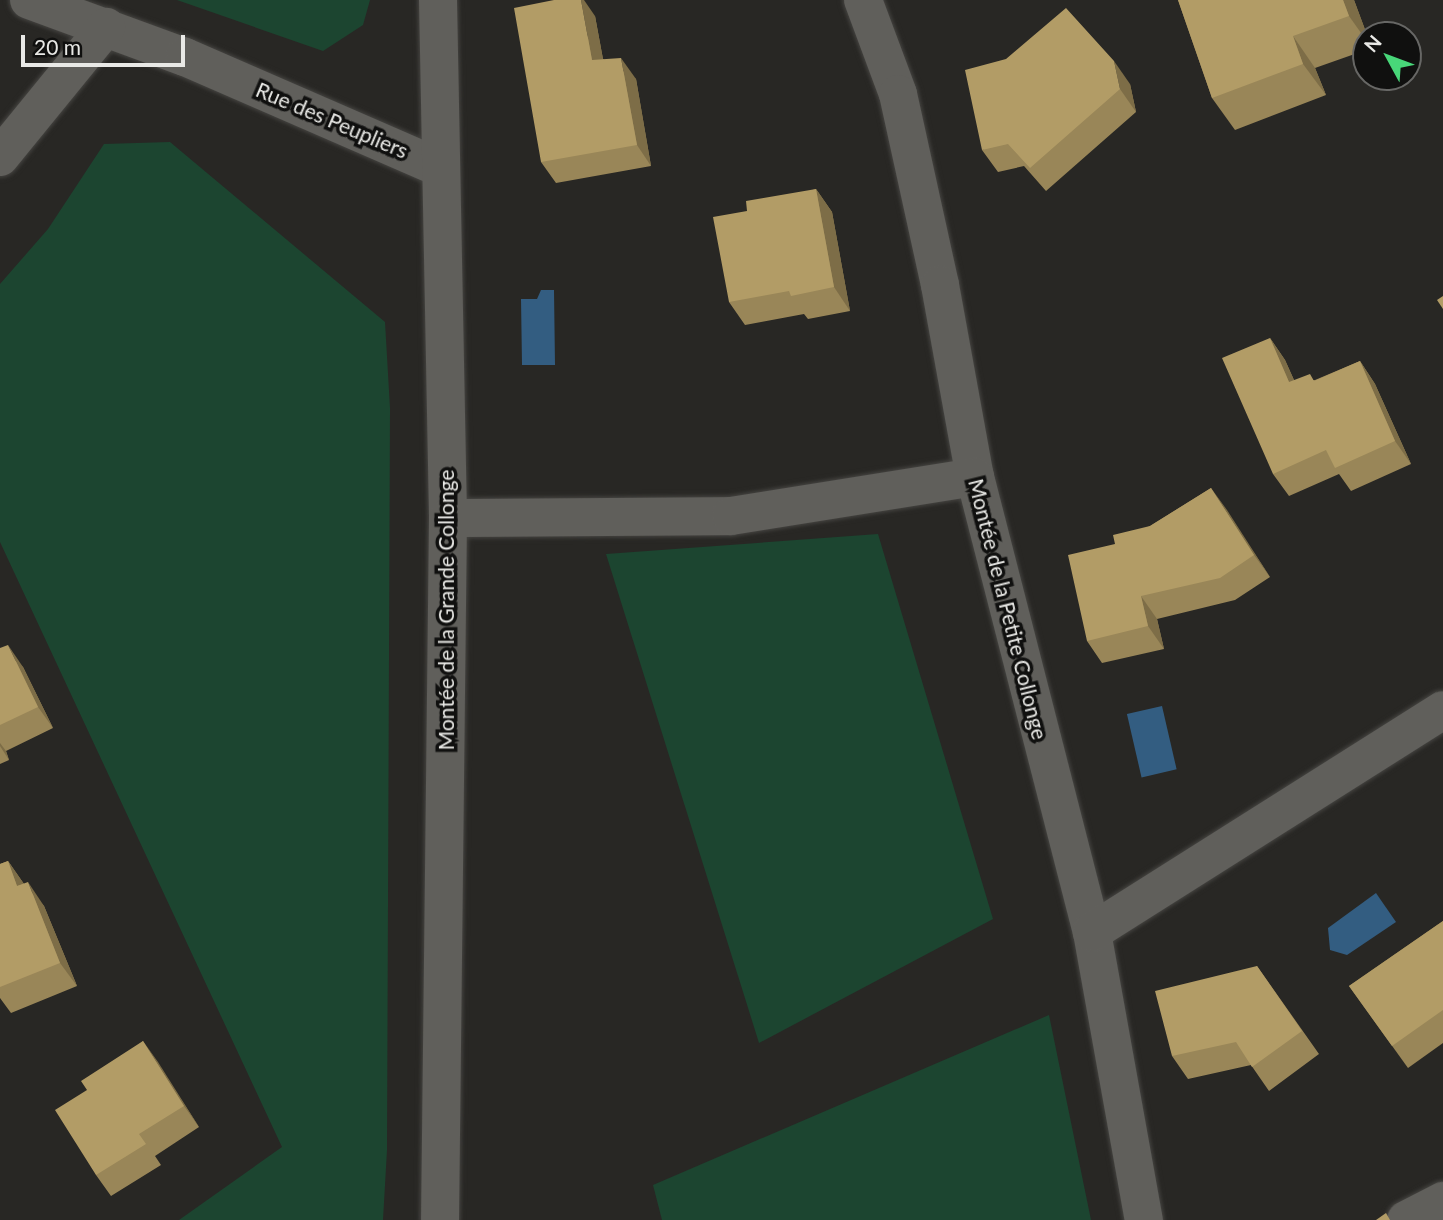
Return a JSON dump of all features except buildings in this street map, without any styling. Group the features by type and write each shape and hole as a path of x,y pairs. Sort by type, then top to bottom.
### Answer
{"street":[{"name":"Rue des Peupliers","path":"29,0 106,26 438,167"},
{"name":"Montée de la Grande Collonge","path":"438,0 438,167 449,518 440,1220"},
{"name":"Montée de la Petite Collonge","path":"863,0 898,94 940,285 975,477 1092,932 1144,1220"},
{"path":"0,157 106,26"},
{"path":"449,518 731,516 975,477"},
{"path":"1092,932 1443,710"},
{"path":"1406,1220 1443,1201"}],"green space":[{"path":"177,0 370,0 363,25 323,51"},
{"path":"170,142 385,322 390,408 387,1150 383,1220 179,1220 282,1147 0,542 0,284 48,229 104,144"},
{"path":"878,534 993,919 759,1043 606,554"},
{"path":"1049,1015 1091,1220 662,1220 653,1185"}],"water":[{"path":"541,290 554,290 555,365 522,365 521,299 537,299"},
{"path":"1162,706 1177,769 1142,777 1127,714"},
{"path":"1376,893 1396,922 1347,955 1330,950 1328,928"}]}
